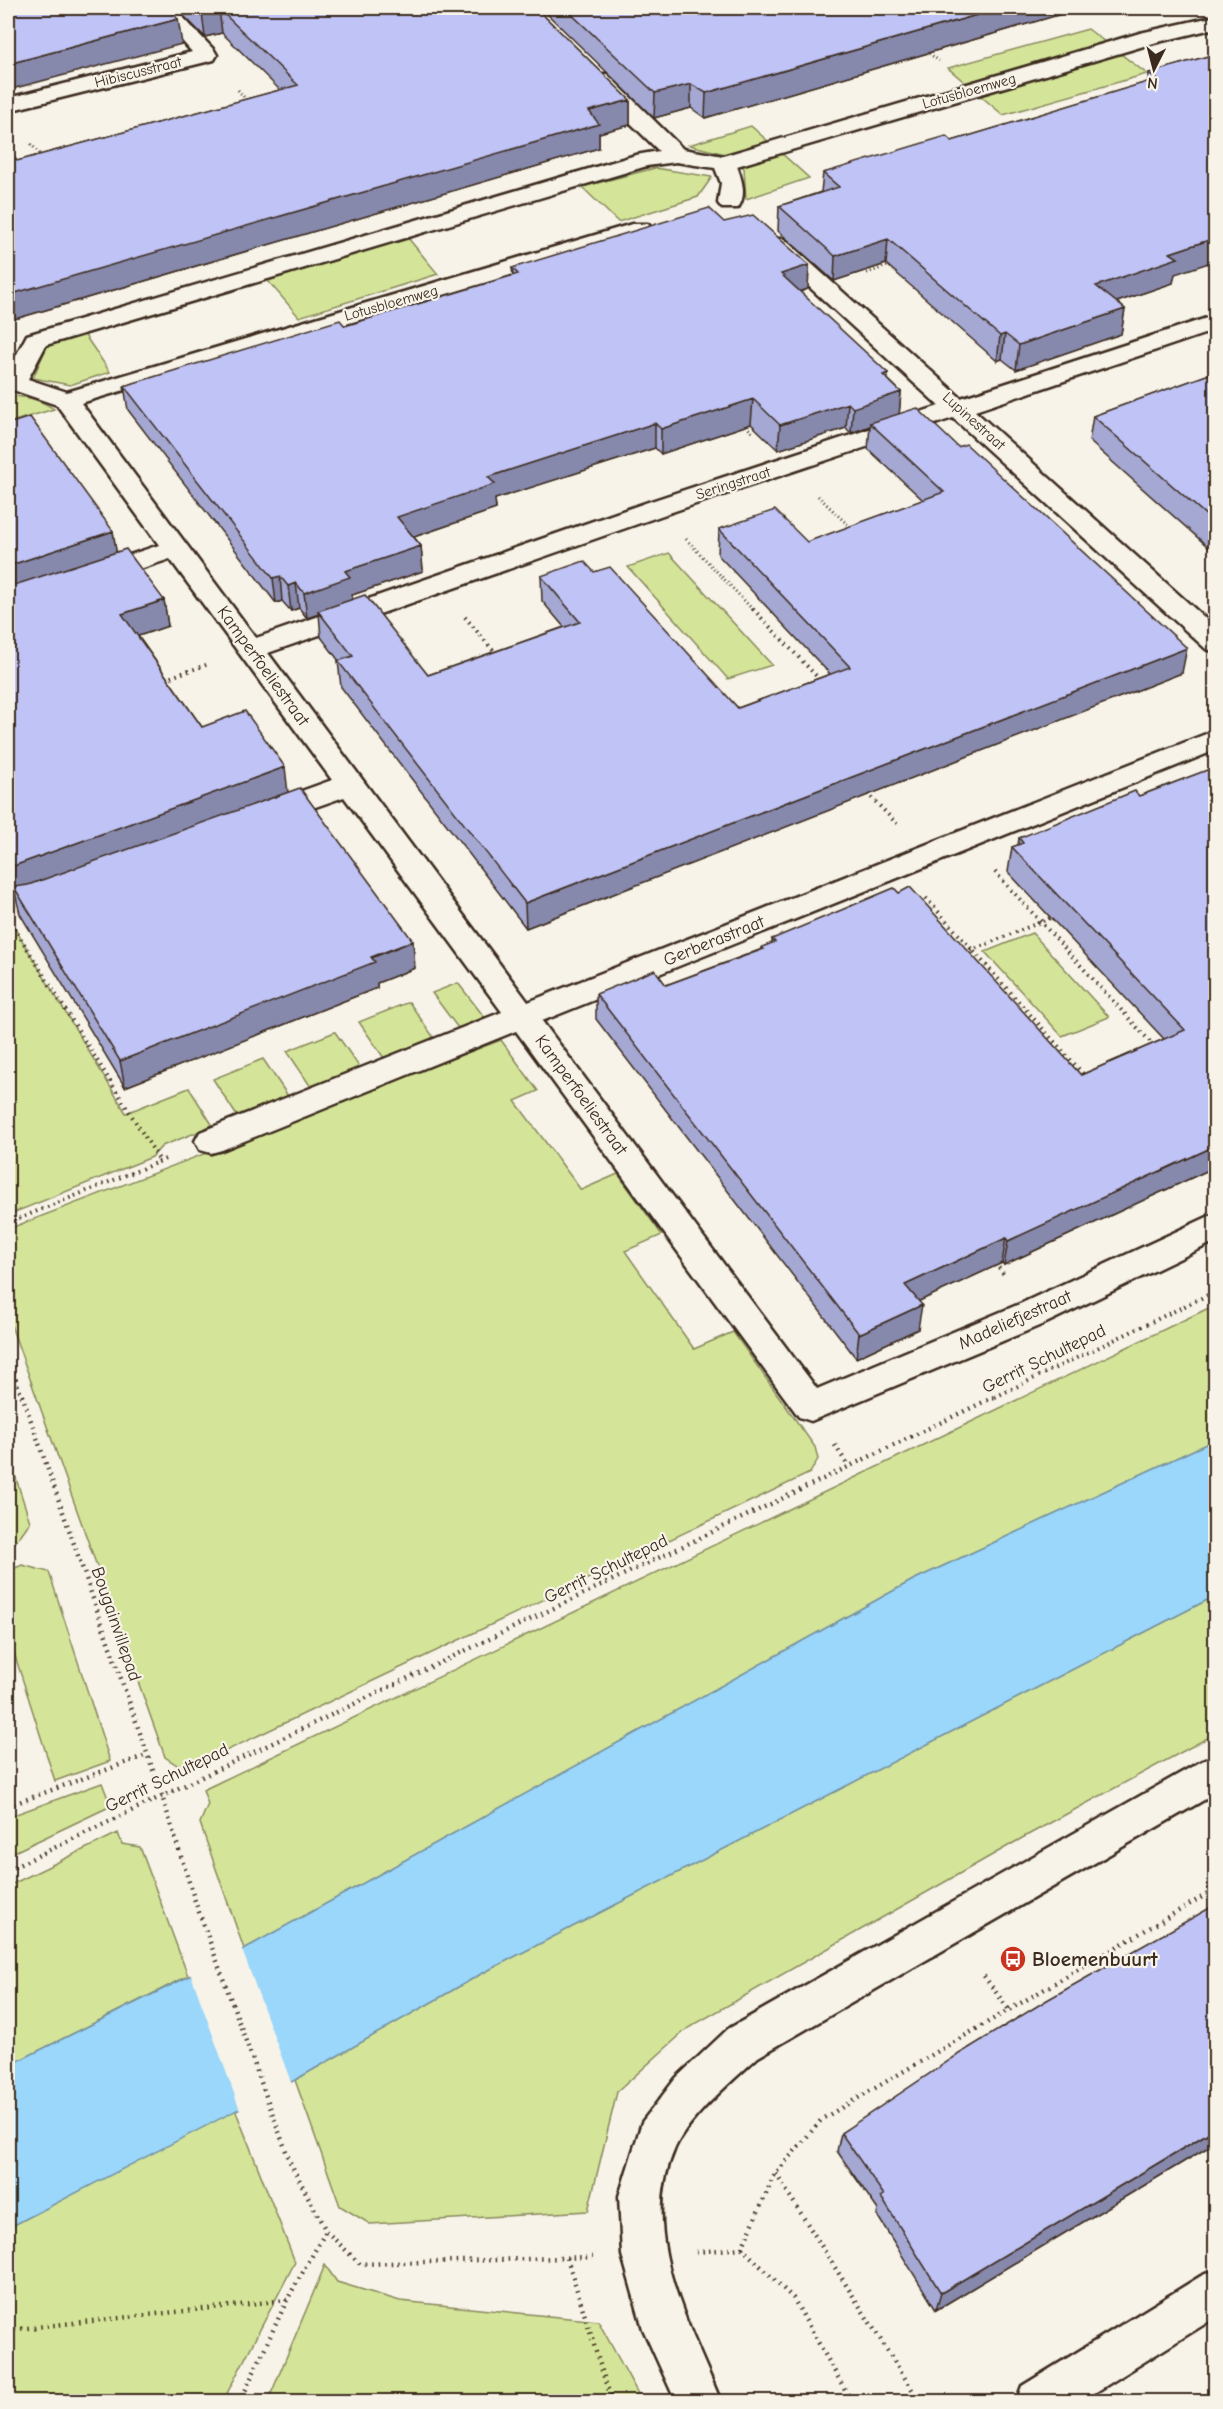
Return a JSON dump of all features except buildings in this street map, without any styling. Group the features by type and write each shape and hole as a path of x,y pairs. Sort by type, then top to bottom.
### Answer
{"street":[{"name":"Hibiscusstraat","path":"8,105 206,55 163,8"},
{"name":"Lotusbloemweg","path":"662,223 66,400 11,383 36,340 644,160 676,155 724,163 1148,38 1215,22"},
{"path":"583,64 676,155"},
{"name":"Lupinestraat","path":"724,163 732,183 735,214 825,288 958,406 1215,643"},
{"name":"Seringstraat","path":"252,649 657,508 1215,322"},
{"name":"Kamperfoeliestraat","path":"66,400 812,1407"},
{"path":"8,605 176,548"},
{"name":"Gerberastraat","path":"211,1141 523,1018 1215,738"},
{"path":"240,823 350,784"},
{"name":"Madeliefjestraat","path":"812,1407 1034,1313 1215,1226"},
{"path":"699,2402 665,2329 644,2256 640,2196 657,2137 691,2092 743,2043 1215,1773"},
{"path":"1038,2402 1215,2291"}],"path":[{"path":"926,51 969,91"},
{"path":"237,90 250,104"},
{"path":"31,144 44,159"},
{"path":"825,288 891,265"},
{"path":"657,508 825,685"},
{"path":"163,680 252,649"},
{"path":"861,786 926,856"},
{"path":"966,840 1162,1054"},
{"path":"897,867 1093,1084"},
{"path":"8,907 22,902"},
{"path":"962,954 1061,914"},
{"path":"8,918 160,1161"},
{"path":"8,1223 211,1141"},
{"path":"992,1259 1034,1313"},
{"name":"Gerrit Schultepad","path":"8,1870 1215,1291"},
{"name":"Bougainvillepad","path":"8,1356 162,1796 195,1901 290,2162 326,2231 360,2264 644,2256 742,2248"},
{"path":"8,1378 15,1375"},
{"path":"8,1806 147,1755"},
{"path":"852,2402 793,2298 742,2248 776,2174 822,2119 1215,1889"},
{"path":"984,1976 1009,2010"},
{"path":"776,2174 920,2402"},
{"path":"240,2402 287,2300 326,2231"},
{"path":"567,2258 607,2387 615,2402"},
{"path":"8,2330 287,2300"}],"green space":[{"path":"1088,29 1147,74 1003,115 948,68"},
{"path":"751,126 809,178 746,199 744,168 729,155 689,145"},
{"path":"655,168 712,177 698,197 618,222 582,187"},
{"path":"408,238 438,274 299,317 268,281"},
{"path":"84,334 110,372 70,385 33,378 47,346"},
{"path":"8,396 32,399 54,409 8,423"},
{"path":"669,553 772,665 728,679 628,567"},
{"path":"8,917 126,1113 189,1088 213,1126 162,1146 152,1157 8,1215"},
{"path":"1032,933 1109,1017 1062,1036 985,952"},
{"path":"458,983 485,1018 458,1028 432,993"},
{"path":"409,1002 434,1038 384,1058 359,1022"},
{"path":"335,1032 360,1068 311,1087 287,1051"},
{"path":"501,1040 538,1091 515,1101 581,1190 618,1174 662,1235 625,1251 694,1349 733,1332 815,1447 818,1459 810,1473 192,1767 177,1765 165,1757 8,1317 8,1229"},
{"path":"263,1059 288,1096 237,1116 213,1079"},
{"path":"1215,1305 1215,1440 913,1580 244,1949 200,1823 208,1804 203,1790"},
{"path":"8,1453 30,1522 15,1543 8,1546"},
{"path":"22,1565 49,1572 110,1761 55,1781 8,1634 8,1571"},
{"path":"1215,1596 1215,1734 1024,1837 688,2028 617,2092 588,2211 370,2224 340,2206 295,2080 481,1974"},
{"path":"102,1783 111,1806 8,1855 8,1817"},
{"path":"118,1833 122,1844 140,1847 188,1976 8,2066 8,1886"},
{"path":"235,2109 295,2262 223,2401 8,2402 8,2228"},
{"path":"325,2265 337,2282 400,2301 598,2321 642,2401 268,2401"}],"water":[{"path":"1215,1440 1215,1596 481,1974 295,2080 8,2228 8,2066 244,1949 913,1580"}],"pier":[{"path":"241,1947 292,2085 240,2110 190,1972"}],"place":[{"name":"Bloemenbuurt","path":"1013,1959"}]}
